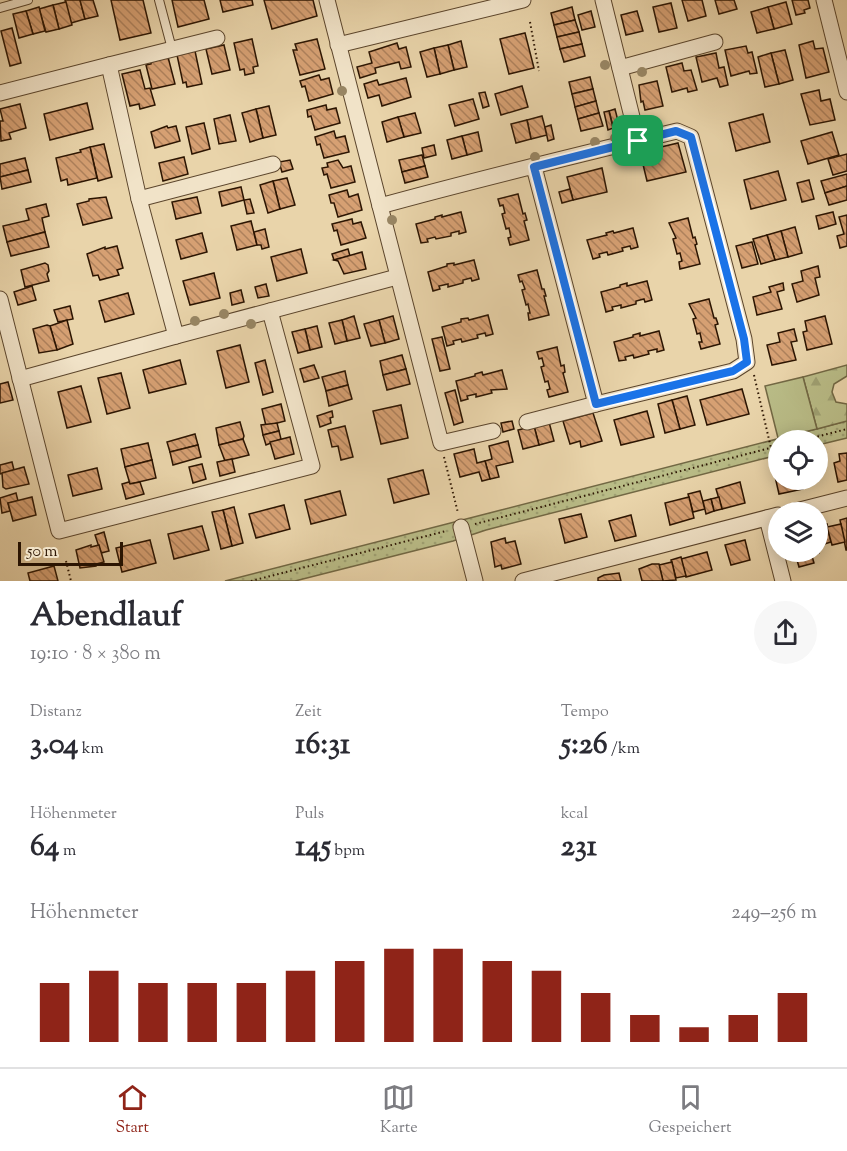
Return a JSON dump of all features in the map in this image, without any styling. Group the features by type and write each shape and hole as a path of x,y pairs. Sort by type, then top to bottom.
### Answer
{"street":[{"path":"327,0 441,443 493,431"},
{"path":"338,45 524,0"},
{"path":"603,0 638,141"},
{"path":"824,0 847,92"},
{"path":"0,93 217,38"},
{"path":"620,68 716,42"},
{"path":"109,65 139,199 176,336"},
{"path":"380,206 506,172 676,131 691,137 744,339 747,362 733,371 527,422"},
{"path":"139,199 273,164"},
{"path":"534,167 596,404"},
{"path":"20,379 397,277"},
{"path":"0,299 59,531 312,466 270,312"},
{"path":"828,503 847,498"},
{"path":"523,581 768,518"},
{"path":"461,527 475,581"},
{"path":"780,562 783,581"}],"lane":[{"path":"0,8 28,0"},
{"path":"159,0 172,49"}],"path":[{"path":"530,22 539,71"},
{"path":"747,362 754,373 768,435"},
{"path":"828,434 847,429"},
{"path":"441,443 461,527"},
{"path":"251,581 768,449"},
{"path":"66,561 71,581"}],"green space":[{"path":"847,365 847,376 834,384 832,392 836,402 847,404 847,421 817,429 803,377"},
{"path":"803,377 817,429 776,430 765,386"},
{"path":"847,421 847,438 828,443 828,430 812,430"},
{"path":"768,441 768,458 486,530 453,541 295,581 225,581"}],"building":[{"path":"65,0 80,0 85,19 71,23"},
{"path":"80,0 93,0 98,16 85,19"},
{"path":"111,0 143,0 151,33 120,40"},
{"path":"172,0 204,0 209,19 178,27"},
{"path":"220,0 252,0 253,5 223,12"},
{"path":"264,0 313,0 317,16 272,29"},
{"path":"682,0 702,0 706,16 688,21"},
{"path":"715,0 734,0 737,9 719,14"},
{"path":"792,0 808,0 810,8 804,10 805,13 796,15"},
{"path":"66,2 72,25 59,29 53,5"},
{"path":"786,2 792,24 774,29 768,7"},
{"path":"671,3 677,28 659,32 653,7"},
{"path":"53,5 59,29 46,32 39,9"},
{"path":"39,7 45,31 33,34 26,11"},
{"path":"572,7 575,20 554,25 551,13"},
{"path":"768,7 774,29 757,33 751,12"},
{"path":"26,11 33,34 19,38 13,14"},
{"path":"591,11 595,27 582,30 578,15"},
{"path":"637,11 643,31 626,35 621,15"},
{"path":"575,20 579,32 557,37 554,25"},
{"path":"12,28 21,63 10,66 1,31"},
{"path":"579,32 582,44 560,49 557,37"},
{"path":"525,33 534,68 509,74 500,39"},
{"path":"252,39 258,66 253,67 254,73 245,75 244,69 240,70 234,43"},
{"path":"317,39 325,69 300,75 293,50 297,50 295,44"},
{"path":"461,41 467,67 454,70 448,45"},
{"path":"813,41 815,49 823,48 829,72 806,78 799,45"},
{"path":"397,43 399,49 406,47 411,67 401,69 399,62 375,68 376,73 360,78 357,67 372,63 369,52"},
{"path":"582,44 585,56 564,62 560,49"},
{"path":"224,45 230,70 212,74 206,49"},
{"path":"448,45 454,70 440,74 434,48"},
{"path":"746,46 748,53 752,52 757,73 750,74 749,71 731,76 725,50"},
{"path":"434,48 440,74 427,77 420,52"},
{"path":"785,50 793,80 779,84 771,53"},
{"path":"195,51 202,84 187,87 186,82 183,83 177,55"},
{"path":"716,53 719,68 724,67 728,85 720,87 717,78 702,82 696,57"},
{"path":"771,53 779,84 765,87 758,57"},
{"path":"168,57 175,84 152,89 146,65"},
{"path":"682,63 684,71 691,70 697,90 688,92 687,88 672,92 666,67"},
{"path":"140,70 145,89 150,88 155,105 140,109 139,104 130,106 122,74"},
{"path":"319,75 321,80 329,78 333,94 309,101 305,86 302,87 300,81"},
{"path":"590,77 593,89 572,94 569,82"},
{"path":"406,78 411,97 382,106 379,95 368,98 364,84 377,80 379,85"},
{"path":"657,81 663,106 645,110 643,101 641,102 639,85"},
{"path":"522,86 528,107 501,115 495,94"},
{"path":"593,89 596,101 575,107 572,94"},
{"path":"819,90 821,101 830,99 835,120 810,125 801,94"},
{"path":"485,92 489,106 483,108 479,93"},
{"path":"473,99 479,119 455,126 449,105"},
{"path":"596,101 599,113 578,119 575,107"},
{"path":"87,103 93,129 50,140 44,114"},
{"path":"20,104 26,128 9,133 11,139 1,141 0,121 3,121 0,109"},
{"path":"326,105 327,110 336,108 340,123 315,130 307,110"},
{"path":"269,106 276,135 263,138 256,109"},
{"path":"256,109 263,138 250,142 242,113"},
{"path":"615,109 619,125 613,126 609,111"},
{"path":"609,111 613,128 608,130 604,112"},
{"path":"415,113 421,133 404,137 398,117"},
{"path":"599,113 603,126 581,131 578,119"},
{"path":"763,114 770,142 736,151 729,123"},
{"path":"230,115 236,141 219,144 214,119"},
{"path":"542,116 547,135 531,139 527,120"},
{"path":"398,117 404,137 387,142 382,122"},
{"path":"527,120 531,139 516,143 511,124"},
{"path":"204,123 210,149 192,154 186,127"},
{"path":"551,125 554,139 548,141 545,127"},
{"path":"167,126 168,128 176,126 180,141 155,148 151,132"},
{"path":"334,131 336,138 345,136 349,152 324,158 320,144 317,145 315,137"},
{"path":"478,132 482,151 467,155 462,136"},
{"path":"832,132 839,155 808,164 801,141"},
{"path":"462,136 467,155 452,159 447,140"},
{"path":"678,143 686,172 647,181 640,152"},
{"path":"104,144 112,177 98,181 90,147"},
{"path":"434,145 436,155 424,158 422,148"},
{"path":"90,147 97,178 68,185 67,179 61,181 56,158 81,152 80,150"},
{"path":"847,154 847,171 833,175 828,159"},
{"path":"422,155 425,166 402,172 399,160"},
{"path":"184,157 188,174 163,181 159,163"},
{"path":"25,158 28,170 0,177 0,164"},
{"path":"290,160 293,169 282,172 279,162"},
{"path":"338,160 343,168 351,166 355,182 331,188 327,174 324,175 322,168 328,167 327,163"},
{"path":"425,166 428,177 405,183 402,172"},
{"path":"602,168 607,192 573,200 567,177"},
{"path":"28,170 31,182 2,189 0,177"},
{"path":"778,171 786,200 751,209 744,180"},
{"path":"847,174 847,186 825,193 821,181"},
{"path":"287,178 295,205 280,209 273,181"},
{"path":"809,180 814,199 802,202 797,183"},
{"path":"273,181 280,209 268,213 260,185"},
{"path":"847,186 847,200 829,205 825,193"},
{"path":"241,187 244,200 222,206 219,192"},
{"path":"570,189 573,200 562,203 559,192"},
{"path":"347,190 349,197 358,194 362,210 338,217 329,195"},
{"path":"518,194 523,214 525,213 527,220 524,221 529,240 510,245 509,228 506,229 502,214 505,213 503,205 500,206 498,199"},
{"path":"106,197 112,218 83,225 77,204 89,201 89,199"},
{"path":"197,197 201,213 176,219 172,202"},
{"path":"250,199 254,213 247,214 244,200"},
{"path":"46,204 49,216 42,218 45,232 7,242 3,226 29,220 26,209"},
{"path":"461,212 466,232 459,234 459,231 451,233 451,236 436,239 435,237 427,239 428,242 421,243 416,224 442,215 442,217"},
{"path":"833,212 836,224 819,229 816,216"},
{"path":"847,215 847,246 840,248 837,236 844,234 839,217"},
{"path":"688,218 693,238 695,237 697,244 695,245 700,264 680,269 679,262 682,261 680,253 677,254 673,239 676,238 669,223"},
{"path":"352,219 353,224 361,222 366,238 341,245 337,230 334,231 332,224"},
{"path":"251,221 257,245 237,250 231,226"},
{"path":"795,227 802,253 788,257 781,231"},
{"path":"633,228 638,247 622,248 623,251 608,255 607,252 599,254 600,257 593,259 587,240 607,235 606,233 613,231 614,233"},
{"path":"265,229 269,247 262,249 261,245 257,245 254,232"},
{"path":"781,231 788,257 775,260 767,235"},
{"path":"45,232 49,247 11,256 7,242"},
{"path":"202,233 207,252 181,259 176,240"},
{"path":"767,235 775,260 761,264 753,239"},
{"path":"752,242 758,264 742,268 736,246"},
{"path":"117,246 123,268 117,270 119,275 100,280 98,275 93,276 87,254 105,247 105,249"},
{"path":"301,249 307,273 277,281 271,257"},
{"path":"348,249 350,256 334,260 332,254"},
{"path":"362,252 366,269 344,274 338,261 334,260"},
{"path":"474,260 479,279 463,280 463,283 448,287 448,284 439,286 440,289 433,291 428,272 447,266 447,264 454,263 454,265"},
{"path":"45,263 48,265 49,281 25,287 21,270"},
{"path":"818,266 820,277 815,278 819,295 797,302 792,284 803,281 801,271"},
{"path":"537,270 546,296 544,296 549,315 529,320 528,304 526,305 522,290 525,289 518,275"},
{"path":"214,273 220,298 190,305 183,281"},
{"path":"647,281 652,300 636,301 636,304 621,308 621,305 612,307 613,310 606,312 601,292 627,283 627,286"},
{"path":"783,283 784,290 777,292 782,309 757,315 753,297 771,292 769,287"},
{"path":"266,284 269,296 258,298 255,287"},
{"path":"32,286 36,300 18,305 14,292"},
{"path":"241,290 244,302 232,305 230,293"},
{"path":"128,293 134,314 105,322 99,301"},
{"path":"709,299 718,324 715,325 720,344 701,349 700,333 697,334 693,319 696,318 689,304"},
{"path":"70,306 73,319 58,322 54,310"},
{"path":"488,315 493,334 477,335 478,338 462,342 461,339 453,341 454,344 447,346 442,327 461,322 461,319 468,318 469,320"},
{"path":"354,316 360,338 347,341 342,320"},
{"path":"393,316 399,339 385,343 379,320"},
{"path":"825,316 832,344 807,350 803,332 807,331 805,321"},
{"path":"67,320 73,344 57,350 50,326"},
{"path":"342,320 347,341 335,344 329,323"},
{"path":"379,320 385,343 371,346 364,324"},
{"path":"50,326 57,350 39,353 33,329"},
{"path":"317,326 322,347 310,350 305,329"},
{"path":"305,329 310,350 298,353 292,332"},
{"path":"794,329 797,341 791,342 796,360 772,365 767,345 780,342 778,333"},
{"path":"659,331 664,350 648,351 649,354 634,358 633,355 625,357 626,360 619,361 614,342 640,333 640,336"},
{"path":"442,337 450,369 440,371 432,339"},
{"path":"240,345 249,382 226,388 217,351"},
{"path":"557,347 561,366 564,365 565,372 563,373 568,392 549,397 548,381 545,382 541,367 544,366 542,358 539,359 537,352"},
{"path":"402,355 406,369 383,375 380,361"},
{"path":"180,360 186,384 149,393 143,370"},
{"path":"265,360 273,392 263,395 255,363"},
{"path":"314,365 319,378 304,382 300,369"},
{"path":"406,369 410,384 387,390 383,375"},
{"path":"502,370 507,389 491,390 492,393 476,397 476,394 467,396 468,399 461,401 456,381 482,372 483,375"},
{"path":"345,371 348,385 326,391 322,377"},
{"path":"121,373 130,408 107,414 98,378"},
{"path":"8,382 13,400 0,403 0,384"},
{"path":"348,385 352,399 329,406 326,391"},
{"path":"81,386 91,422 67,428 58,392"},
{"path":"742,389 749,414 707,425 700,400"},
{"path":"455,390 463,422 454,425 445,393"},
{"path":"687,396 695,425 680,429 672,400"},
{"path":"672,400 680,429 665,433 658,404"},
{"path":"281,404 285,421 266,426 262,409"},
{"path":"401,405 408,438 381,444 373,411"},
{"path":"332,411 331,423 320,427 317,416"},
{"path":"647,411 654,437 621,445 614,420"},
{"path":"593,413 602,441 581,447 580,441 570,444 563,421"},
{"path":"512,421 514,429 503,432 501,423"},
{"path":"240,422 243,439 219,445 216,428"},
{"path":"549,422 554,441 539,445 534,426"},
{"path":"277,423 279,431 263,435 261,425"},
{"path":"345,426 353,457 341,460 338,446 332,447 328,430"},
{"path":"534,426 539,445 523,449 518,430"},
{"path":"279,431 281,439 266,445 263,435"},
{"path":"195,434 198,445 170,452 167,442"},
{"path":"290,437 294,454 275,459 270,442"},
{"path":"243,439 249,455 225,461 219,445"},
{"path":"508,441 513,462 496,466 499,477 490,479 485,461 492,459 489,446"},
{"path":"148,443 152,460 125,467 121,449"},
{"path":"198,445 201,457 173,465 170,452"},
{"path":"474,449 477,463 485,461 490,479 482,481 479,472 460,477 454,454"},
{"path":"847,453 847,480 838,482 834,463 840,461 839,454"},
{"path":"232,459 235,472 220,476 217,462"},
{"path":"152,460 156,478 130,484 125,467"},
{"path":"12,462 14,470 0,474 0,465"},
{"path":"202,464 206,479 193,483 189,467"},
{"path":"24,467 29,484 6,489 3,487 2,473"},
{"path":"97,468 102,489 73,496 68,475"},
{"path":"423,470 429,494 394,503 388,479"},
{"path":"129,482 130,484 140,482 144,494 126,499 122,484"},
{"path":"740,482 745,503 722,509 716,489"},
{"path":"778,490 798,490 779,494"},
{"path":"340,491 346,515 311,524 305,500"},
{"path":"700,491 705,509 693,512 688,494"},
{"path":"16,493 18,501 8,503 10,511 2,513 0,498"},
{"path":"32,497 36,515 13,521 8,503"},
{"path":"689,497 694,518 670,525 665,503"},
{"path":"719,497 722,509 714,511 711,499"},
{"path":"711,499 714,511 706,514 703,501"},
{"path":"284,505 290,529 256,538 249,514"},
{"path":"234,507 243,543 232,546 223,510"},
{"path":"223,510 232,546 221,549 212,512"},
{"path":"581,514 587,537 565,543 559,519"},
{"path":"631,515 636,536 615,541 609,521"},
{"path":"847,518 847,550 846,550 840,520"},
{"path":"841,524 845,542 832,545 828,527"},
{"path":"202,526 209,550 174,559 168,534"},
{"path":"104,532 109,551 101,553 95,535"},
{"path":"505,538 506,543 515,541 521,564 502,569 501,565 495,567 491,542"},
{"path":"150,540 156,563 122,572 116,548"},
{"path":"745,540 750,560 731,565 725,545"},
{"path":"91,545 91,547 99,545 104,562 96,566 80,568 76,550"},
{"path":"707,552 712,570 686,577 681,559"},
{"path":"681,557 686,576 676,578 671,560"},
{"path":"672,562 676,580 663,581 659,565"},
{"path":"798,562 814,562 814,563 799,567"},
{"path":"659,564 663,581 642,581 639,569"},
{"path":"54,566 58,581 30,581 28,573"},
{"path":"619,573 621,581 598,581 598,578 604,575"}],"route":[{"path":"676,131 691,137 744,339 747,362 733,371 596,404 534,167 638,141 676,131"}]}
